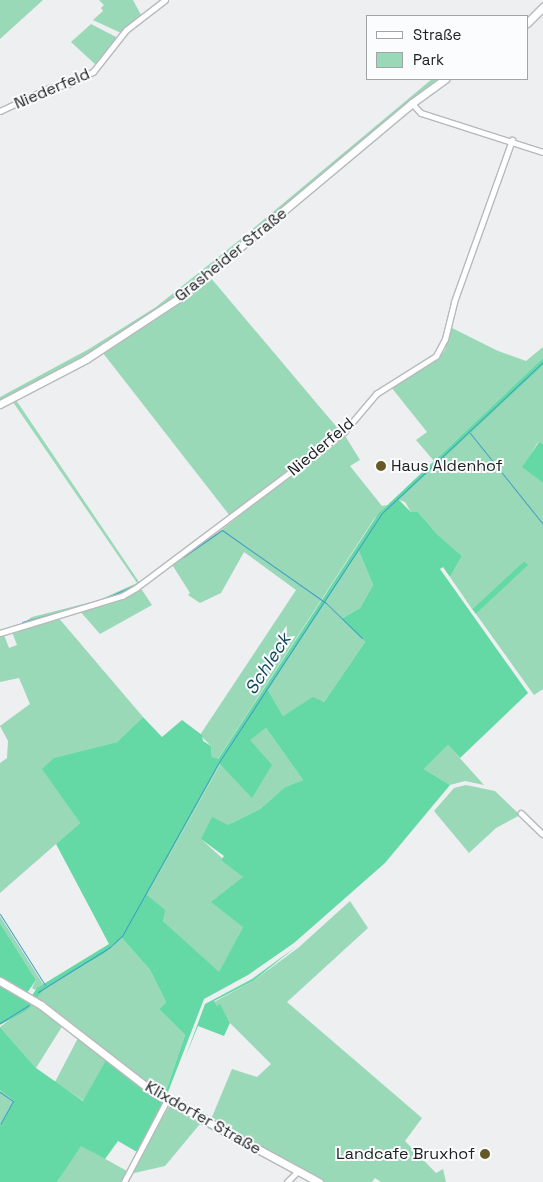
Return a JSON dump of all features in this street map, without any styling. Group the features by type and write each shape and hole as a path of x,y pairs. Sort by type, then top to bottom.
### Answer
{"street":[{"name":"Niederfeld","path":"0,111 49,88 69,84 93,72 126,30 164,0"},
{"path":"528,22 543,7"},
{"name":"Grasheider Straße","path":"0,404 86,359 179,298 412,102 444,80"},
{"path":"412,102 422,113 512,140 543,152"},
{"name":"Niederfeld","path":"0,633 122,596 136,588 344,432 376,394 436,356 445,339 454,302 512,140"},
{"path":"521,813 543,834"},
{"name":"Klixdorfer Straße","path":"0,981 41,1005 167,1100 319,1182"},
{"path":"124,1182 167,1100"},
{"path":"287,1182 298,1171"}],"green space":[{"path":"0,0 43,0 0,39"},
{"path":"99,0 133,0 141,15 121,33 93,20 103,11 101,8 104,5"},
{"path":"91,24 118,38 97,66 71,42"},
{"path":"431,80 440,80 254,235 249,232"},
{"path":"410,107 413,107 214,276 213,274"},
{"path":"247,234 248,239 209,273 92,354 0,402 0,397 89,349 156,307"},
{"path":"210,277 340,431 230,516 103,353 16,400 139,582 121,594 22,624 32,617 99,600 137,583 13,402 0,406 74,367"},
{"path":"450,327 498,351 526,361 543,347 543,358 434,461 416,440 427,432 391,387 438,358 445,350"},
{"path":"543,358 543,365 399,500 411,512 418,512 437,534 462,556 450,577 443,567 440,569 528,693 460,758 448,745 424,769 450,785 385,863 294,943 248,975 204,999 168,1092 166,1091 185,1035 159,1009 166,1002 150,970 122,938 104,954 45,988 27,1010 0,1025 0,983 29,1000 37,988 109,944 56,844 80,823 42,769 54,758 117,742 143,717 162,737 182,720 202,735 203,741 211,746 212,757 218,759 378,514","holes":["359,551 373,585 360,608 341,619 365,642 324,702 313,697 283,716 268,690","266,728 303,780 285,787 260,809 228,825 212,817 201,839 224,856 221,860 243,877 211,902 243,927 219,972 163,921 165,910 147,895 220,764 252,798 272,765 250,740"]},
{"path":"543,364 543,444 538,442 523,467 543,483 543,689 534,695 476,614 527,565 524,561 472,609 450,577 462,556 437,534 418,512 411,512 405,502 399,500"},
{"path":"344,434 360,460 350,466 382,506 387,505 374,519 217,760 212,757 211,746 200,735 296,590 244,552 221,593 200,603 188,595 190,593 171,563 220,531"},
{"path":"539,442 543,444 543,483 522,467"},
{"path":"359,551 373,585 360,608 341,619 365,642 324,702 313,698 283,716 268,690"},
{"path":"524,561 528,565 476,614 472,609"},
{"path":"140,587 152,605 100,634 79,610"},
{"path":"57,616 143,717 117,742 55,758 43,769 80,823 0,893 0,763 7,758 8,741 0,726 30,704 19,678 0,682 0,637 4,635 9,648 17,645 12,632"},
{"path":"266,728 303,780 285,787 260,809 201,839 243,877 243,927 219,973 163,921 147,895 221,763 253,797 249,740"},
{"path":"448,745 484,785 465,781 450,785 424,769"},
{"path":"466,785 495,791 520,815 496,828 469,853 434,811 454,788"},
{"path":"350,901 368,928 287,1002 422,1118 405,1141 436,1173 443,1169 446,1182 381,1182 375,1178 372,1182 324,1182 173,1101 171,1095 212,1117 232,1069 257,1077 271,1064 230,1023 220,1005 217,1006 214,1002 253,981 298,948"},
{"path":"0,916 43,984 35,990 32,988 36,980 0,923"},
{"path":"0,923 36,980 27,993 0,978"},
{"path":"122,938 150,970 166,1002 159,1009 185,1035 166,1091 168,1092 164,1096 35,999 45,988 104,954"},
{"path":"297,946 253,981 214,1001 217,1006 220,1004 230,1023 224,1036 198,1026 185,1058 205,1004 252,979"},
{"path":"33,1002 58,1020 139,1085 164,1102 164,1104 106,1060 84,1101 55,1082 78,1038 63,1025 36,1068 0,1027"},
{"path":"0,1027 36,1068 83,1101 106,1060 164,1104 137,1152 118,1141 105,1159 81,1146 57,1182 0,1182 0,1126 14,1101 0,1090"},
{"path":"0,1090 14,1101 0,1126"},
{"path":"170,1105 293,1171 294,1174 200,1124 165,1166 130,1174"},
{"path":"80,1145 127,1171 121,1182 57,1182"}],"waterway":[{"name":"Schleck","path":"38,992 110,947 122,936 219,762 381,514 543,362"},
{"path":"470,433 543,524"},
{"path":"183,557 222,530 326,603 362,638"},
{"path":"148,582 159,574"},
{"path":"22,622 99,601 137,584"},
{"path":"0,914 45,985"},
{"name":"Schleck","path":"0,1023 29,1005"},
{"path":"0,1092 13,1101 0,1124"}],"place":[{"name":"Haus Aldenhof","path":"381,466"},
{"name":"Landcafe Bruxhof","path":"485,1154"}]}
